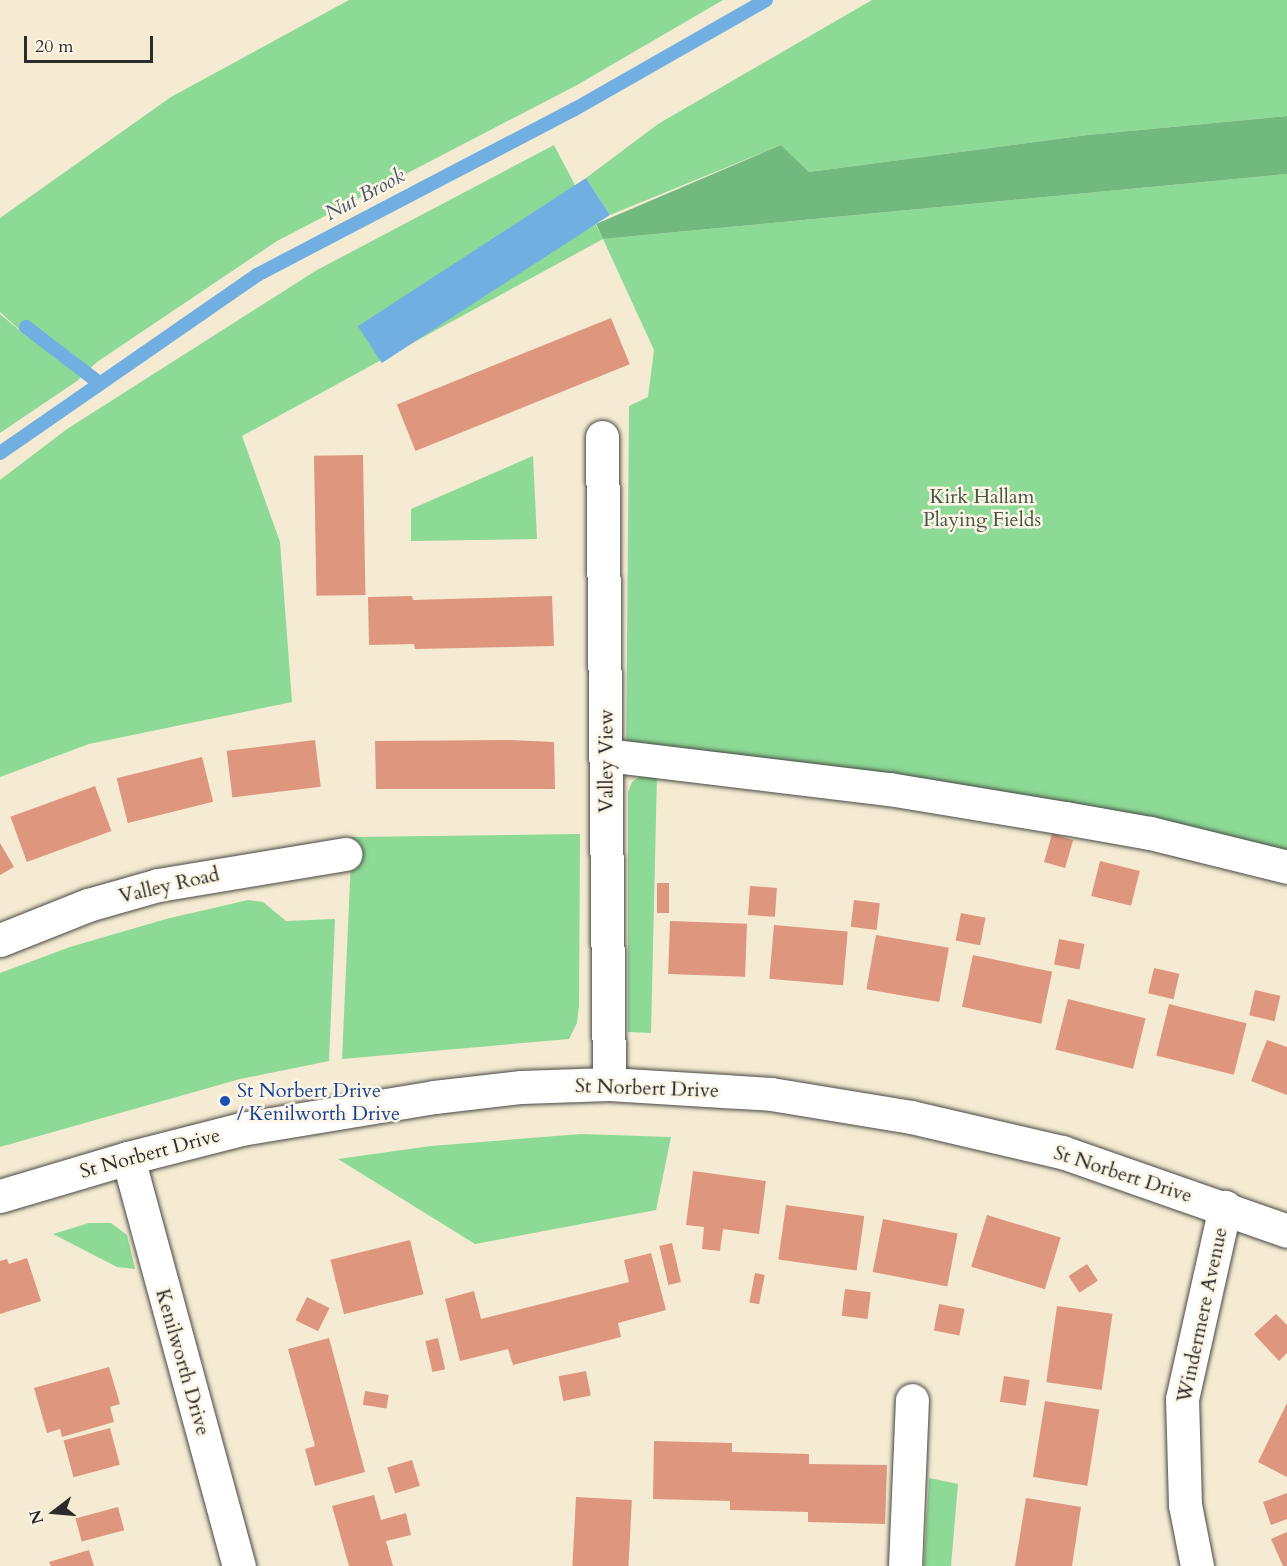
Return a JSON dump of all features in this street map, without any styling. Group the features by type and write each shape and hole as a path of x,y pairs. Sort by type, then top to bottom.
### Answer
{"street":[{"name":"Valley View","path":"602,437 609,1084"},
{"path":"607,754 889,789 1065,818 1150,833 1287,867"},
{"name":"Valley Road","path":"0,940 88,905 158,885 345,854"},
{"name":"St Norbert Drive","path":"0,1196 128,1158 241,1129 400,1102 521,1086 609,1084 771,1094 911,1117 1062,1152 1225,1207 1287,1231"},
{"name":"Kenilworth Drive","path":"128,1158 239,1566"},
{"name":"Windermere Avenue","path":"1197,1566 1185,1505 1182,1399 1225,1207"},
{"path":"905,1566 912,1400"}],"green space":[{"path":"349,0 723,0 577,85 277,241 97,362 77,381 0,433 0,314 32,341 0,312 0,218 171,97"},
{"path":"872,0 1287,0 1287,116 1087,135 809,172 781,145 610,215 586,178 658,124"},
{"path":"1287,116 1287,174 603,239 596,224 781,145 809,172 1087,135"},
{"path":"554,145 603,239 242,436 280,542 292,702 89,744 0,777 0,480 67,429 317,270"},
{"name":"Kirk Hallam Playing Fields","path":"1287,174 1287,882 1053,825 657,774 651,1033 628,1032 628,792 632,782 645,773 626,771 629,406 648,397 654,350 603,239"},
{"path":"533,456 537,539 411,541 411,509"},
{"path":"580,834 579,1006 577,1023 569,1039 342,1059 352,837"},
{"path":"248,900 263,902 286,921 335,919 329,1061 240,1079 0,1147 0,973 70,947 166,919"},
{"path":"581,1134 671,1137 656,1210 475,1244 338,1159 431,1146"},
{"path":"89,1223 111,1223 127,1235 135,1269 117,1267 53,1234"},
{"path":"929,1478 958,1484 951,1566 924,1566"}],"water":[{"path":"586,178 610,215 382,363 358,326"}],"building":[{"path":"611,318 630,364 416,451 397,405"},
{"path":"363,455 365,595 316,596 314,456"},
{"path":"412,596 413,600 552,596 554,646 415,649 414,644 369,645 368,597"},
{"path":"315,740 321,787 232,797 227,751"},
{"path":"375,741 554,742 555,789 376,789"},
{"path":"202,757 213,802 128,823 117,778"},
{"path":"95,786 111,831 27,862 10,817"},
{"path":"1052,834 1073,840 1065,868 1044,862"},
{"path":"0,843 14,867 0,875"},
{"path":"1100,861 1140,871 1131,906 1091,896"},
{"path":"657,883 669,883 669,913 657,913"},
{"path":"750,886 777,888 775,917 748,915"},
{"path":"854,900 880,903 877,930 851,927"},
{"path":"961,913 986,918 980,945 956,940"},
{"path":"670,921 747,924 745,977 668,974"},
{"path":"774,925 848,931 843,985 769,979"},
{"path":"876,935 949,948 939,1002 866,989"},
{"path":"1059,939 1085,944 1080,969 1054,965"},
{"path":"973,955 1052,972 1041,1024 962,1007"},
{"path":"1154,968 1179,974 1173,999 1148,993"},
{"path":"1255,990 1280,996 1274,1021 1249,1015"},
{"path":"1068,999 1146,1018 1133,1069 1055,1049"},
{"path":"1169,1004 1247,1023 1234,1075 1156,1055"},
{"path":"1267,1040 1287,1047 1287,1095 1251,1081"},
{"path":"693,1171 766,1181 759,1234 723,1229 720,1251 702,1249 704,1227 686,1225"},
{"path":"786,1205 864,1216 857,1270 778,1259"},
{"path":"987,1215 1061,1238 1045,1289 971,1267"},
{"path":"883,1219 958,1234 947,1287 873,1272"},
{"path":"410,1240 424,1294 344,1314 330,1260"},
{"path":"672,1243 681,1282 668,1285 659,1246"},
{"path":"651,1253 666,1310 618,1323 621,1337 513,1365 508,1349 460,1361 445,1299 474,1291 481,1319 629,1282 624,1260"},
{"path":"27,1258 41,1301 0,1314 0,1261 7,1259 9,1264"},
{"path":"1087,1264 1098,1281 1079,1293 1069,1276"},
{"path":"755,1273 765,1275 759,1304 749,1302"},
{"path":"845,1289 871,1292 868,1319 842,1316"},
{"path":"307,1297 329,1308 318,1331 296,1320"},
{"path":"939,1304 965,1309 959,1335 934,1331"},
{"path":"1057,1306 1112,1314 1102,1390 1046,1382"},
{"path":"1276,1314 1287,1325 1287,1353 1279,1361 1254,1334"},
{"path":"329,1338 365,1472 315,1486 305,1449 315,1446 288,1349"},
{"path":"438,1338 445,1369 433,1372 425,1341"},
{"path":"109,1367 120,1404 110,1407 114,1422 62,1437 60,1429 47,1433 34,1388"},
{"path":"586,1371 591,1396 563,1401 559,1376"},
{"path":"1004,1376 1030,1380 1026,1406 1000,1402"},
{"path":"365,1391 389,1395 387,1409 363,1405"},
{"path":"1045,1401 1099,1410 1087,1486 1033,1477"},
{"path":"1287,1403 1287,1477 1258,1462"},
{"path":"110,1428 120,1465 73,1477 64,1440"},
{"path":"654,1441 732,1443 732,1452 809,1454 809,1464 887,1465 885,1524 808,1522 808,1512 730,1510 730,1501 653,1499"},
{"path":"412,1460 420,1486 395,1493 387,1468"},
{"path":"1287,1493 1287,1519 1271,1525 1263,1502"},
{"path":"374,1495 381,1520 406,1513 411,1535 386,1541 393,1566 349,1566 332,1506"},
{"path":"576,1497 632,1500 628,1566 572,1566"},
{"path":"1026,1498 1081,1507 1072,1566 1015,1566"},
{"path":"118,1507 124,1530 82,1542 75,1518"},
{"path":"1287,1532 1287,1566 1283,1566 1271,1539"},
{"path":"89,1550 94,1566 51,1566 49,1562"}],"waterway":[{"name":"Nut Brook","path":"0,453 257,275 575,109 766,0"},
{"path":"26,327 98,382"}],"place":[{"name":"St Norbert Drive / Kenilworth Drive","path":"225,1101"}]}
